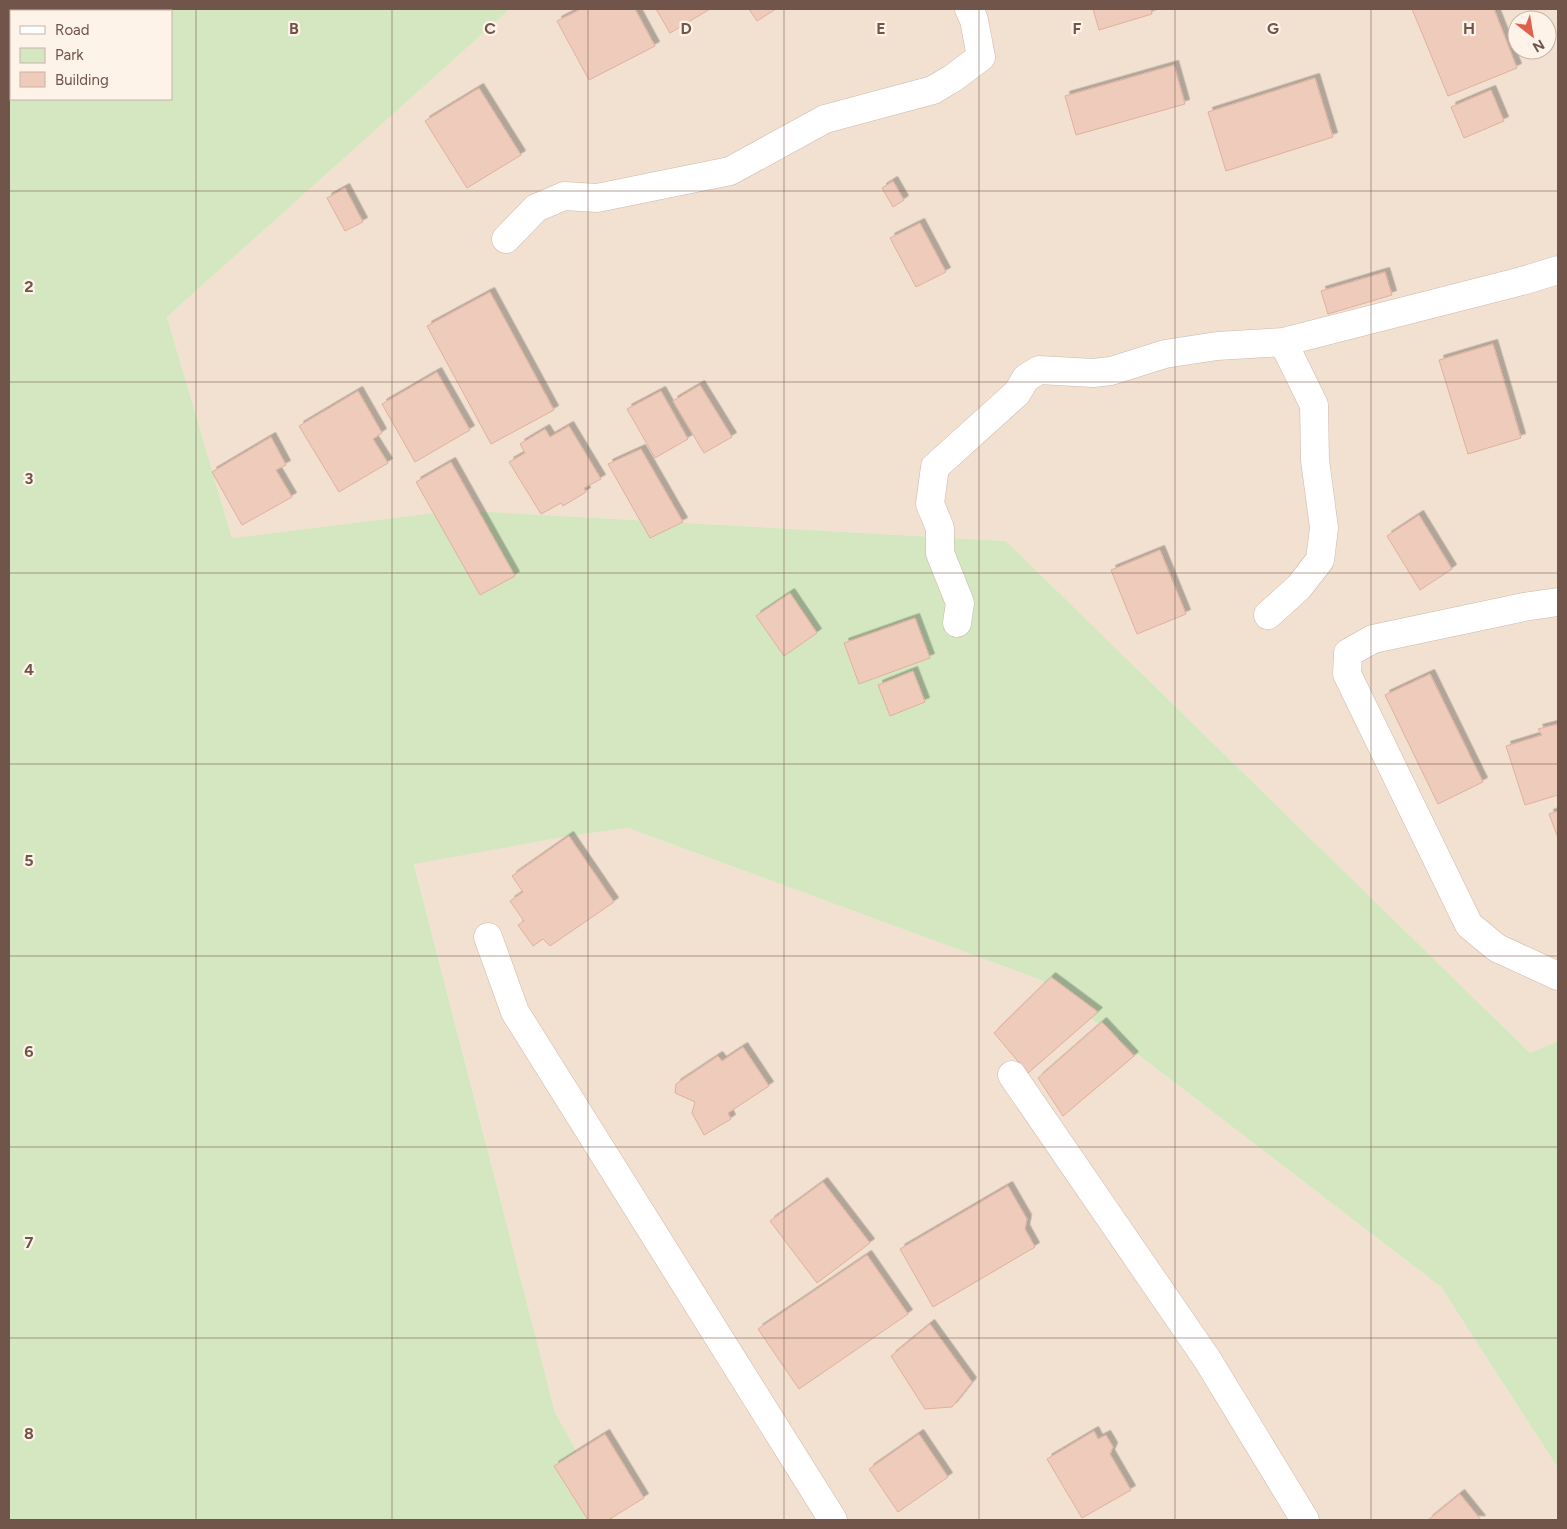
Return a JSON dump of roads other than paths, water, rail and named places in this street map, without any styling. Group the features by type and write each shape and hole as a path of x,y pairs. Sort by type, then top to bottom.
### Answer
{"street":[{"path":"506,239 536,208 564,196 598,198 730,171 825,119 933,90 953,78 980,57 978,33 969,9"},
{"path":"957,623 960,603 940,553 940,528 930,504 935,467 1017,393 1026,378 1039,370 1093,373 1111,371 1165,354 1217,346 1283,342 1503,286 1558,270"},
{"path":"1268,615 1299,587 1320,560 1324,528 1315,460 1314,405 1283,342"},
{"path":"1558,602 1524,606 1373,638 1348,654 1347,674 1469,925 1497,948 1558,976"},
{"path":"488,937 515,1012 833,1520"},
{"path":"1012,1075 1207,1359 1306,1520"}]}
